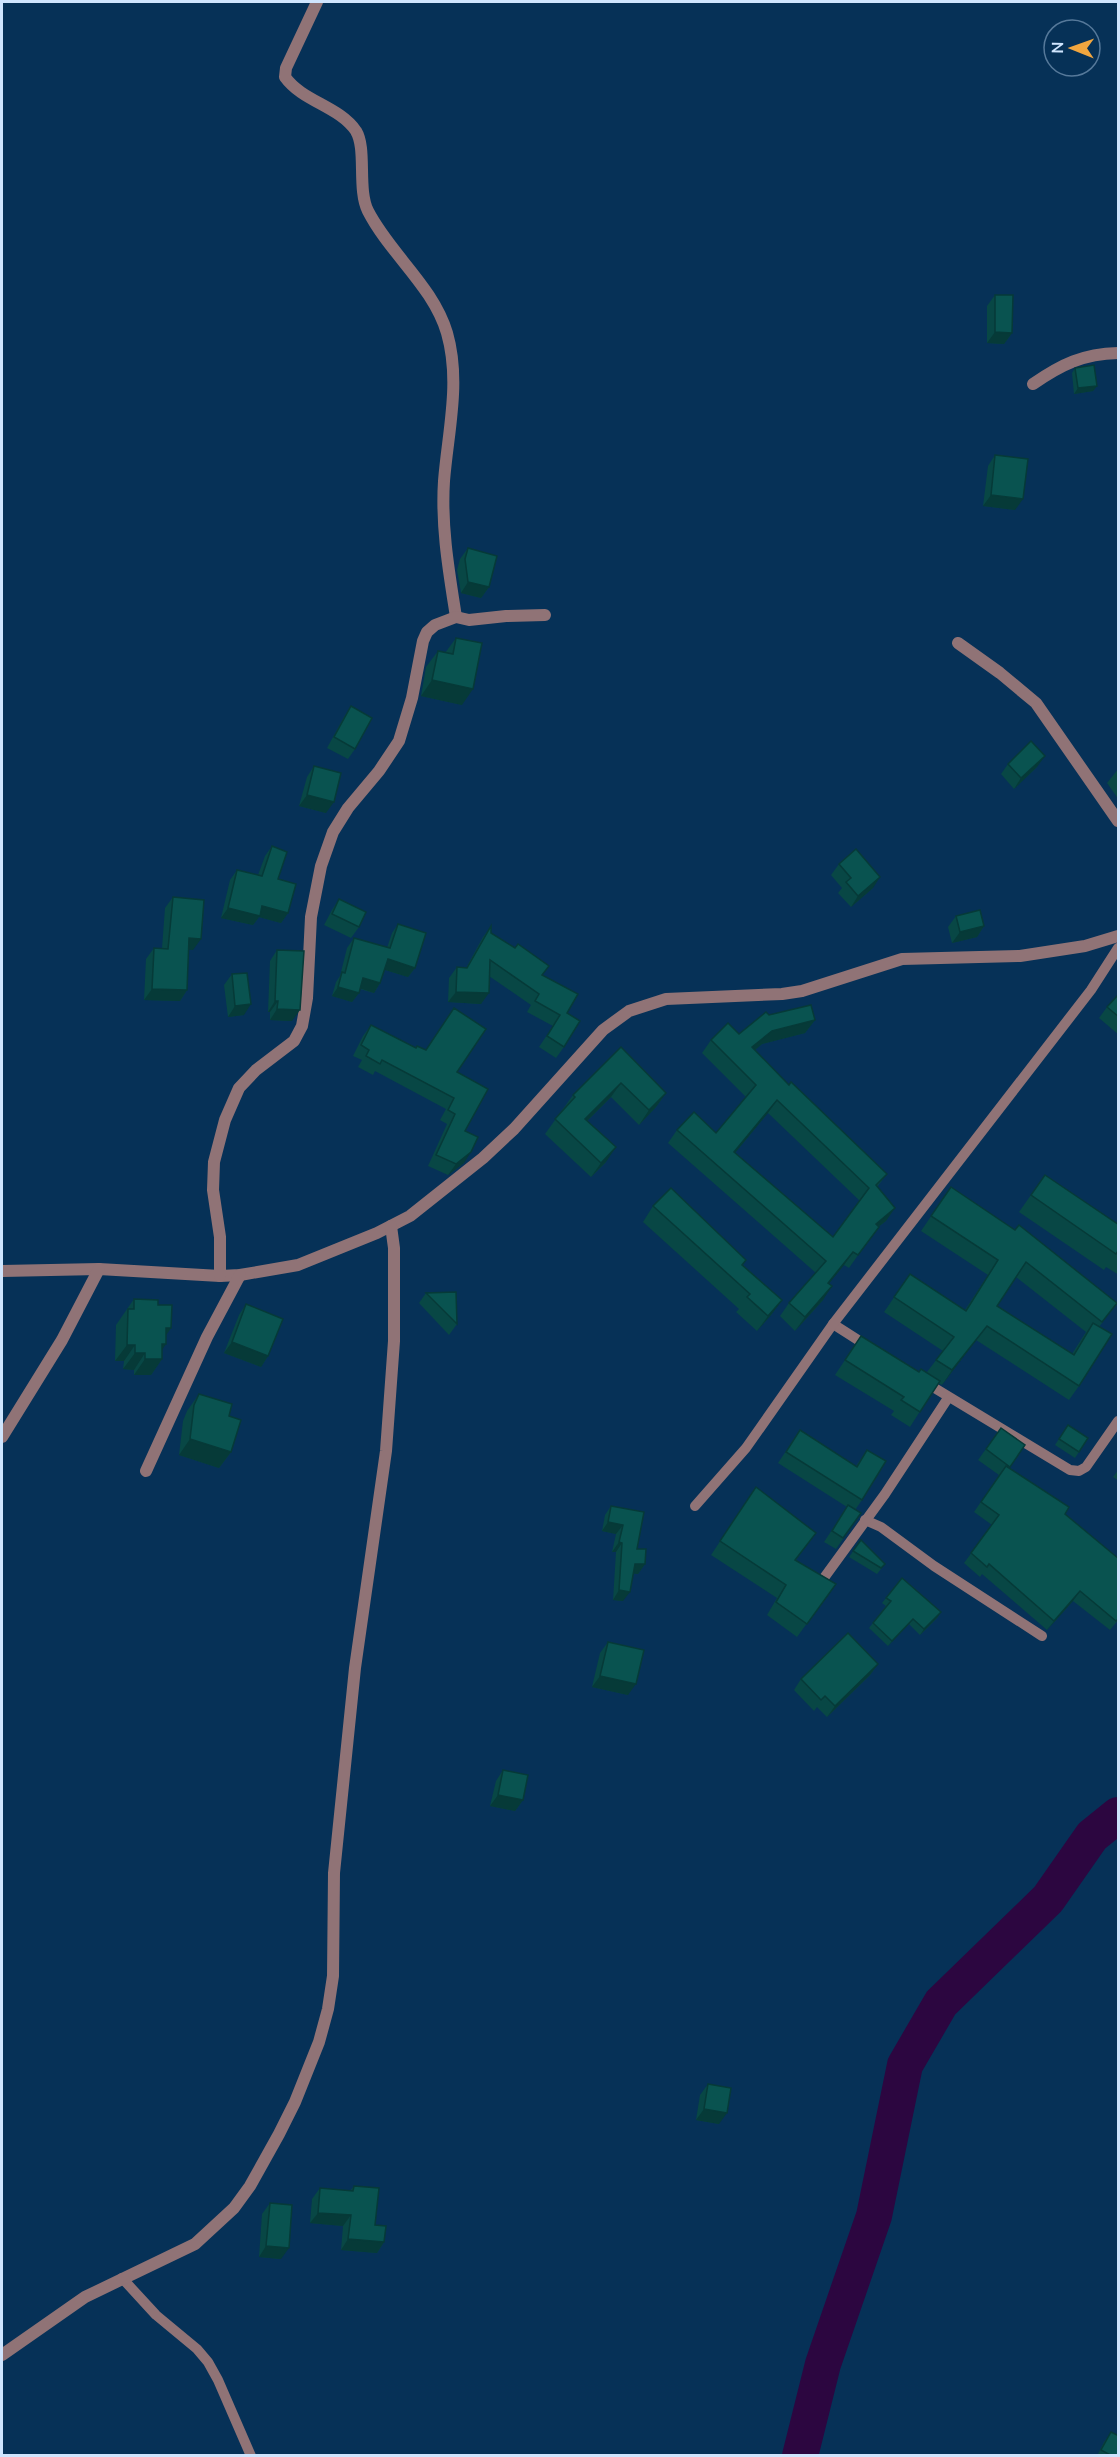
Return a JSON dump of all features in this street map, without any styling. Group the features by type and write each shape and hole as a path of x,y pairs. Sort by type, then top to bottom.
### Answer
{"street":[{"path":"317,2 286,68 285,77 292,86 348,121 358,135 361,176 367,209 411,269 434,305 447,331 453,364 453,406 444,483 444,544 456,616"},
{"path":"1033,384 1053,370 1075,361 1095,354 1119,353"},
{"path":"220,1276 220,1237 213,1190 214,1162 232,1100 239,1088 256,1070 284,1051 298,1033 307,998 311,917 321,866 333,832 348,808 379,771 399,741 406,722 427,632 435,625 456,616 469,620 545,615"},
{"path":"958,643 1000,673 1036,704 1119,820"},
{"path":"2,1271 99,1269 220,1276 240,1275 298,1265 410,1216 483,1158 514,1129 603,1030 629,1011 666,999 782,994 802,991 902,959 1020,956 1085,945 1119,936"},
{"path":"2,2355 85,2297 195,2244 234,2208 250,2186 295,2102 319,2042 328,2009 333,1976 334,1873 354,1668 386,1451 394,1341 394,1248 391,1226"},
{"path":"2,1437 62,1340 99,1269"},
{"path":"146,1471 207,1337 240,1275"}],"lane":[{"path":"695,1506 746,1448 833,1324 1091,990 1119,948"},
{"path":"833,1324 878,1353"},
{"path":"912,1374 948,1398 1070,1470 1079,1471 1086,1467 1119,1421"},
{"path":"821,1582 948,1398"},
{"path":"865,1520 881,1527 934,1566 1042,1636"},
{"path":"123,2278 156,2314 197,2349 208,2362 251,2456"}],"building":[{"path":"995,295 1013,295 1012,333 995,332"},
{"path":"1094,365 1097,386 1078,388 1075,368"},
{"path":"995,455 1028,459 1023,499 991,495"},
{"path":"468,548 497,556 489,587 468,582 465,559"},
{"path":"456,638 482,643 473,689 432,680 438,651 453,654"},
{"path":"351,706 372,718 355,749 334,737"},
{"path":"1031,741 1045,756 1021,778 1008,764"},
{"path":"314,766 341,773 334,802 307,795"},
{"path":"272,846 287,852 278,879 296,884 288,913 262,906 260,916 228,908 237,870 262,876"},
{"path":"856,849 880,877 858,896 846,882 851,878 839,864"},
{"path":"173,897 204,900 201,939 189,938 187,990 152,989 154,948 168,949"},
{"path":"339,899 366,912 359,927 332,914"},
{"path":"980,910 984,926 960,932 956,916"},
{"path":"398,924 426,933 415,968 388,959 380,983 363,978 359,993 338,987 342,972 345,973 354,938 390,948"},
{"path":"491,926 491,933 515,948 518,944 549,966 542,975 578,994 567,1013 580,1021 564,1047 547,1036 560,1015 535,1001 539,994 490,960 489,993 456,992 457,967 467,968"},
{"path":"277,950 304,951 300,1010 277,1009 278,1001 275,1001"},
{"path":"247,973 251,1004 235,1006 232,974"},
{"path":"1119,994 1119,1017 1107,1007"},
{"path":"811,1005 815,1020 772,1031 752,1047 789,1085 791,1082 887,1174 876,1185 895,1208 876,1224 879,1227 858,1255 853,1252 828,1283 832,1286 805,1317 789,1303 826,1261 677,1130 694,1112 716,1133 756,1085 711,1040 728,1023 739,1034 766,1012 769,1015","holes":["777,1100 869,1188 833,1237 734,1152"]},
{"path":"454,1008 486,1029 457,1072 488,1089 465,1131 478,1137 471,1152 456,1164 436,1155 455,1114 448,1110 454,1098 382,1060 380,1064 366,1056 369,1050 361,1045 371,1025 416,1048 417,1046 426,1050"},
{"path":"621,1047 666,1093 649,1110 621,1083 585,1119 616,1147 601,1163 555,1119 575,1097 573,1095"},
{"path":"1045,1175 1119,1225 1119,1251 1116,1254 1031,1195"},
{"path":"951,1187 1015,1230 1019,1225 1117,1303 1102,1322 1026,1262 997,1306 1074,1355 1093,1323 1112,1334 1079,1386 987,1326 952,1370 936,1360 954,1337 894,1297 910,1274 966,1311 998,1260 931,1216"},
{"path":"671,1188 746,1260 742,1265 782,1300 768,1316 747,1297 750,1294 653,1206"},
{"path":"456,1292 457,1324 426,1293"},
{"path":"134,1299 158,1300 158,1305 172,1305 171,1328 166,1328 166,1344 162,1344 162,1359 145,1359 145,1353 135,1353 135,1345 127,1345 128,1309 134,1309"},
{"path":"246,1304 283,1319 268,1356 232,1342"},
{"path":"861,1336 919,1372 921,1369 940,1381 920,1412 901,1400 904,1397 845,1360"},
{"path":"199,1394 232,1404 229,1416 241,1420 231,1452 190,1439 194,1405"},
{"path":"1068,1425 1088,1438 1079,1452 1059,1439"},
{"path":"1001,1428 1025,1445 1010,1467 986,1449"},
{"path":"800,1430 857,1467 867,1450 886,1461 862,1500 786,1452"},
{"path":"1006,1466 1069,1507 1065,1514 1119,1559 1119,1618 1116,1621 1080,1591 1054,1621 989,1564 987,1567 971,1553 999,1515 981,1502"},
{"path":"756,1487 816,1533 795,1560 836,1584 807,1624 776,1602 786,1585 720,1541"},
{"path":"848,1505 861,1513 843,1538 832,1531"},
{"path":"611,1506 644,1512 637,1549 646,1549 645,1564 635,1564 630,1592 619,1590 622,1543 619,1542 623,1525 608,1522"},
{"path":"861,1540 885,1564 881,1568 853,1551"},
{"path":"902,1578 941,1612 924,1629 913,1619 892,1641 873,1623 891,1601 886,1598"},
{"path":"848,1633 878,1664 835,1706 825,1696 821,1700 801,1679"},
{"path":"608,1642 644,1650 636,1684 600,1676"},
{"path":"503,1770 528,1775 523,1800 498,1795"},
{"path":"708,2084 731,2088 727,2113 704,2109"},
{"path":"354,2186 379,2188 375,2225 386,2226 384,2242 348,2239 351,2215 318,2213 320,2188 353,2191"},
{"path":"270,2203 292,2205 289,2248 266,2246"},
{"path":"1111,2432 1119,2436 1119,2456 1112,2456 1101,2450"}],"waterway":[{"path":"800,2456 823,2364 874,2216 905,2065 941,2003 1048,1899 1092,1836 1118,1815"}]}
